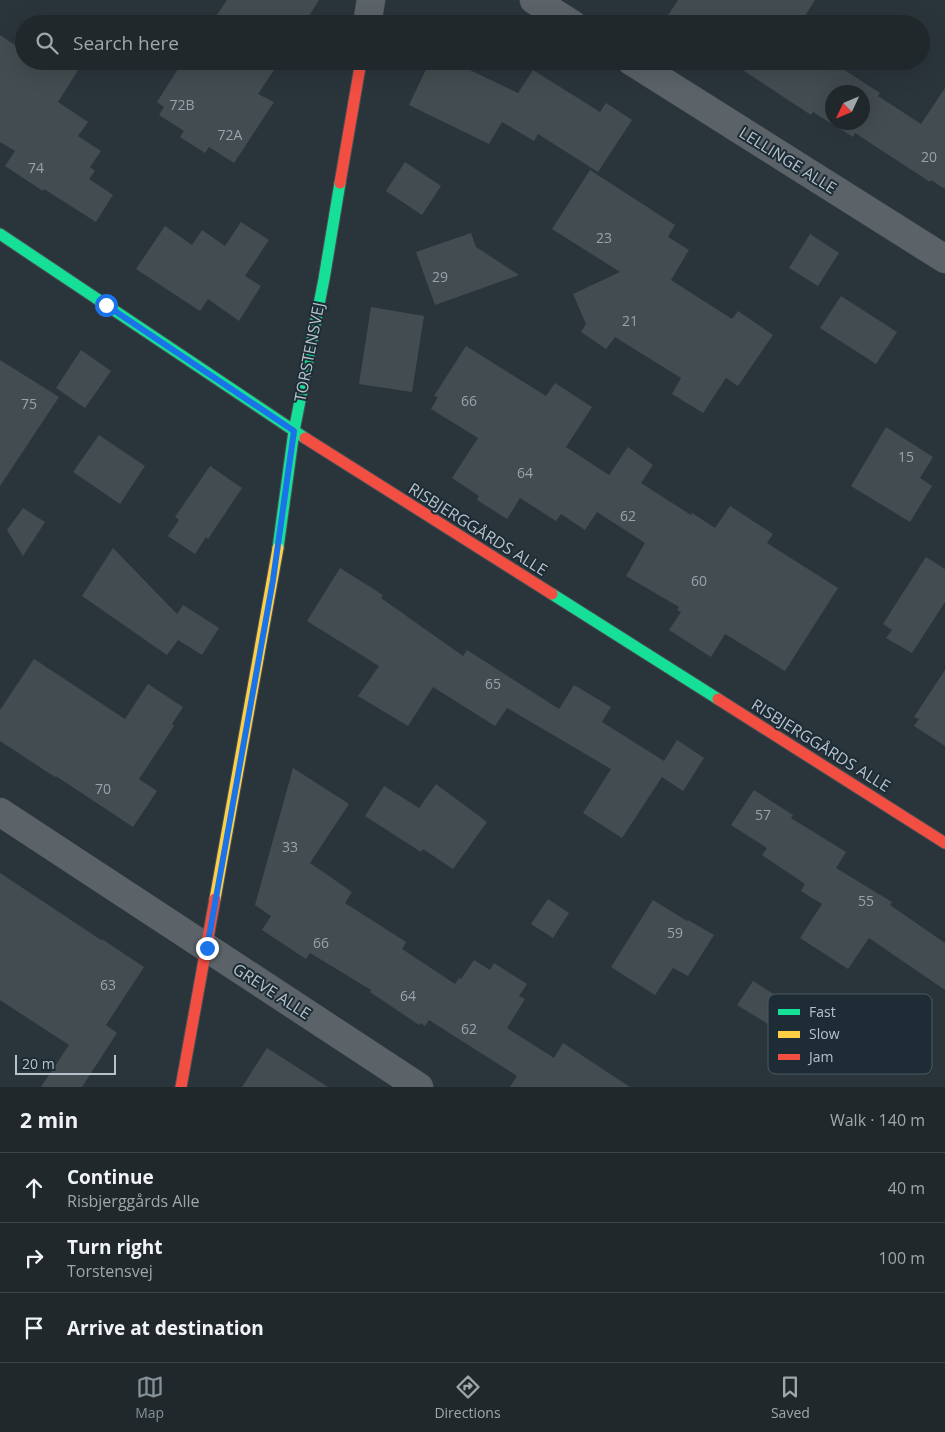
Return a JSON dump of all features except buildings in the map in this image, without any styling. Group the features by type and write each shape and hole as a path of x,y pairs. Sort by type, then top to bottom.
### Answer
{"street":[{"path":"368,15 371,0"},
{"path":"534,0 558,15"},
{"name":"TORSTENSVEJ","path":"181,1087 273,580 294,431 324,279 359,70"},
{"name":"LELLINGE ALLE","path":"645,70 945,259"},
{"name":"RISBJERGGÅRDS ALLE","path":"0,234 294,431 945,842"},
{"name":"GREVE ALLE","path":"0,812 419,1087"}],"traffic: fast":[{"path":"278,548 294,431 324,279 340,183"},
{"path":"0,234 305,438"},
{"path":"552,594 718,699"}],"traffic: slow":[{"path":"215,899 278,548"}],"traffic: jam":[{"path":"340,183 359,70"},
{"path":"305,438 552,594"},
{"path":"718,699 945,843"},
{"path":"181,1087 215,899"}],"route":[{"path":"106,305 294,431 273,580 207,948"}]}
